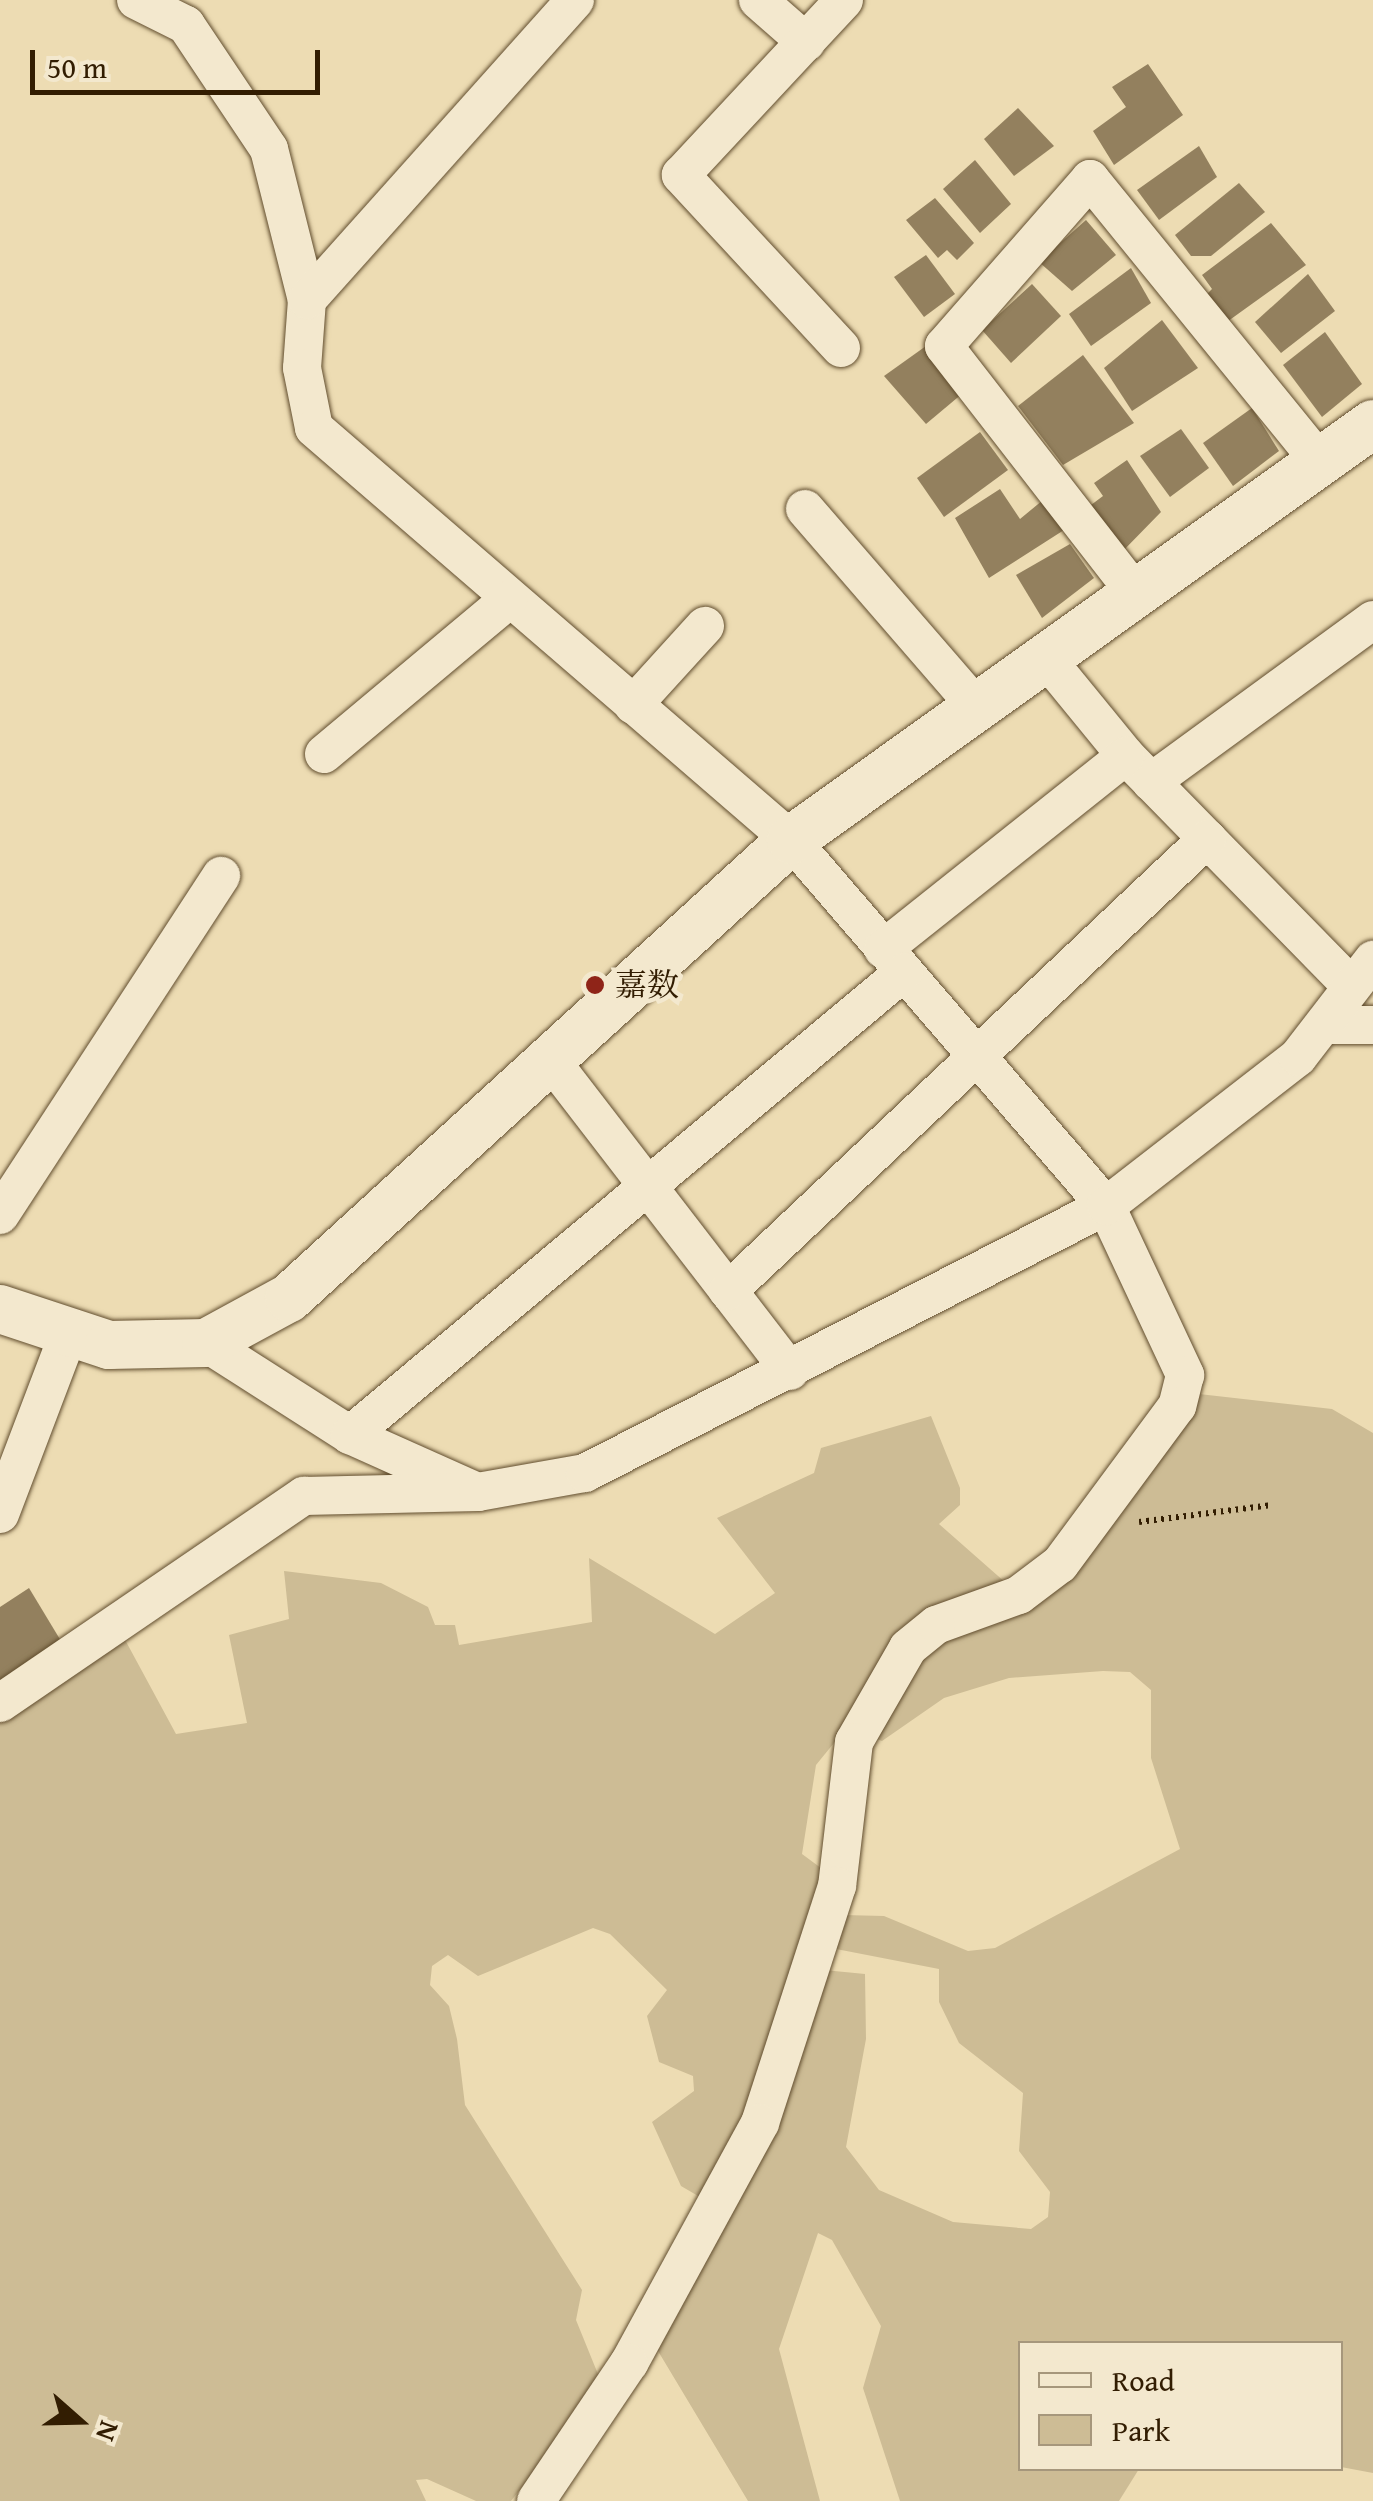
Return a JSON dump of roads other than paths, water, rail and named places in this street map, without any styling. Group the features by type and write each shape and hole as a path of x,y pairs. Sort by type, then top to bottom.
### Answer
{"street":[{"path":"136,0 186,25 269,149 307,300 302,368 314,428 508,600 791,840 894,961 979,1051 1106,1206 1184,1375 1177,1406 1078,1539 1018,1595 936,1625 908,1648 854,1742 837,1886 760,2124 629,2363 536,2501"},
{"path":"307,300 575,0"},
{"path":"758,0 806,42"},
{"path":"841,348 681,175 844,0"},
{"path":"1138,596 944,346 1090,179 1322,464"},
{"path":"0,1309 109,1345 206,1343 288,1298 791,840 975,705 1138,596 1373,424"},
{"path":"805,508 975,705"},
{"path":"324,754 508,600"},
{"path":"350,1435 647,1188 894,961 1138,769 1373,620"},
{"path":"633,705 705,626"},
{"path":"0,1703 304,1496 478,1492 585,1473 790,1371 1106,1206 1218,1124 1326,1025 1361,972 1206,839 1138,769 1045,656"},
{"path":"728,1291 1206,839"},
{"path":"0,1215 221,876"},
{"path":"1326,1025 1373,1025"},
{"path":"549,1058 790,1371"},
{"path":"0,1514 69,1332"},
{"path":"206,1343 350,1435 478,1492"}],"place":[{"name":"嘉数","path":"595,985"}]}
